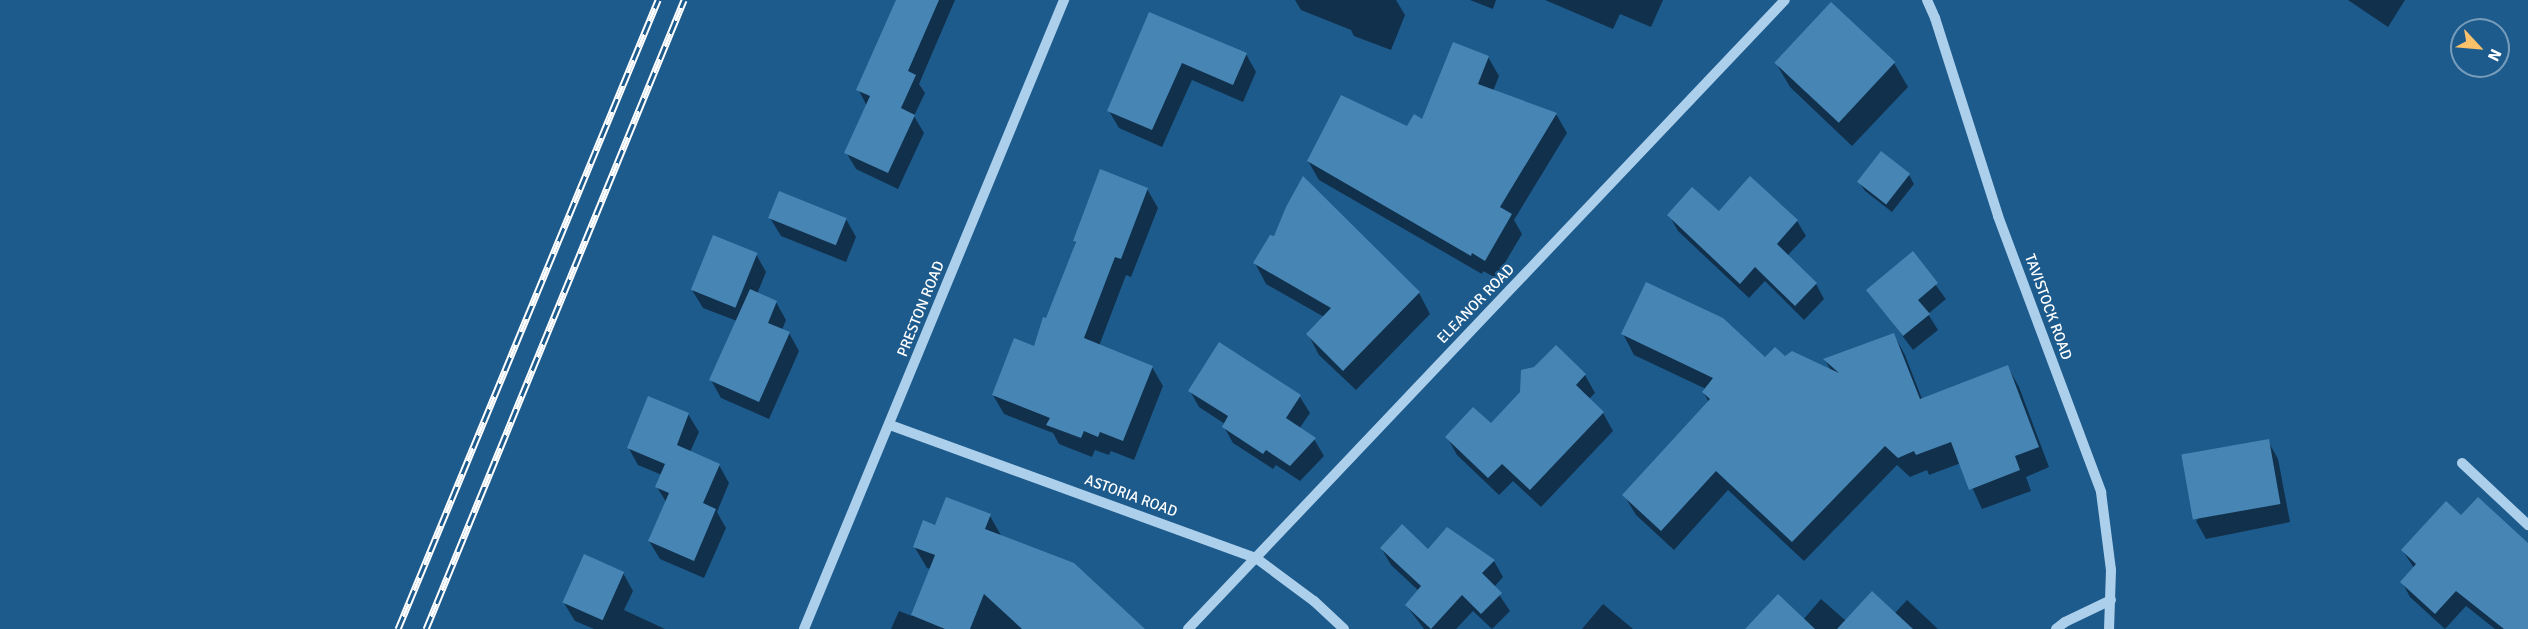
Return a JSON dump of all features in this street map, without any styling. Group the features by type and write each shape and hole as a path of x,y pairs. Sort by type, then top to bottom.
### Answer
{"street":[{"name":"PRESTON ROAD","path":"804,629 1064,0"},
{"name":"ELEANOR ROAD","path":"1188,629 1785,0"},
{"name":"TAVISTOCK ROAD","path":"1927,0 1935,18 1998,216 2101,492 2111,570 2109,629"},
{"name":"ASTORIA ROAD","path":"890,425 1256,558 1314,601 1344,629"},
{"path":"2462,463 2528,525"},
{"path":"2056,629 2065,622 2111,600"}],"building":[{"path":"896,0 939,0 908,71 916,75 901,108 915,115 888,173 844,153 870,96 856,90"},
{"path":"1831,2 1895,62 1839,123 1774,63"},
{"path":"1149,12 1247,53 1233,85 1182,63 1152,130 1107,111"},
{"path":"1453,42 1489,56 1478,84 1557,113 1500,207 1512,214 1485,261 1472,253 1471,256 1307,161 1341,95 1407,126 1414,114 1422,119"},
{"path":"1881,151 1910,174 1886,205 1857,182"},
{"path":"1100,169 1148,188 1121,259 1115,257 1084,338 1153,366 1123,441 1100,432 1098,437 1084,431 1081,438 1046,425 1050,418 992,395 1014,338 1034,346 1043,317 1046,318 1076,242 1073,241"},
{"path":"1303,176 1420,292 1343,371 1306,334 1331,308 1253,263 1270,235 1274,236 1286,207"},
{"path":"1750,176 1798,220 1777,244 1817,283 1795,306 1755,267 1740,284 1667,215 1692,187 1719,211"},
{"path":"779,191 847,218 836,245 768,218"},
{"path":"713,235 758,253 735,308 691,290"},
{"path":"1913,251 1938,283 1918,300 1930,314 1903,336 1866,290"},
{"path":"1646,282 1723,318 1765,357 1775,347 1785,356 1792,351 1839,373 1823,359 1894,333 1920,399 2008,365 2039,447 2015,456 2020,470 1969,490 1951,442 1916,455 1914,451 1898,458 1885,446 1792,542 1716,471 1661,531 1622,495 1710,399 1702,392 1713,378 1621,334"},
{"path":"750,289 777,301 768,323 790,332 759,402 709,380"},
{"path":"1219,342 1301,395 1286,418 1316,438 1290,466 1266,450 1263,454 1222,427 1228,416 1188,391"},
{"path":"1556,345 1586,374 1576,385 1604,412 1530,490 1502,464 1488,478 1445,437 1473,407 1491,423 1520,392 1521,370 1534,367"},
{"path":"648,396 689,413 677,445 720,464 703,503 716,509 694,561 648,541 669,493 655,487 665,464 627,448"},
{"path":"2269,439 2280,504 2193,519 2181,454"},
{"path":"946,497 991,514 985,529 1074,563 1145,629 1022,629 984,594 970,629 945,629 911,615 935,555 913,547 923,520 935,525"},
{"path":"2478,497 2528,543 2528,629 2504,629 2456,591 2435,614 2400,582 2416,564 2401,550 2446,501 2461,515"},
{"path":"1402,524 1428,549 1447,527 1495,560 1482,573 1502,593 1481,614 1462,595 1431,629 1405,605 1421,586 1380,548"},
{"path":"584,554 624,572 603,620 562,602"},
{"path":"1872,591 1913,629 1837,629"},
{"path":"1778,594 1815,629 1745,629"}],"railway":[{"path":"398,629 658,0"},
{"path":"426,629 684,0"}]}
